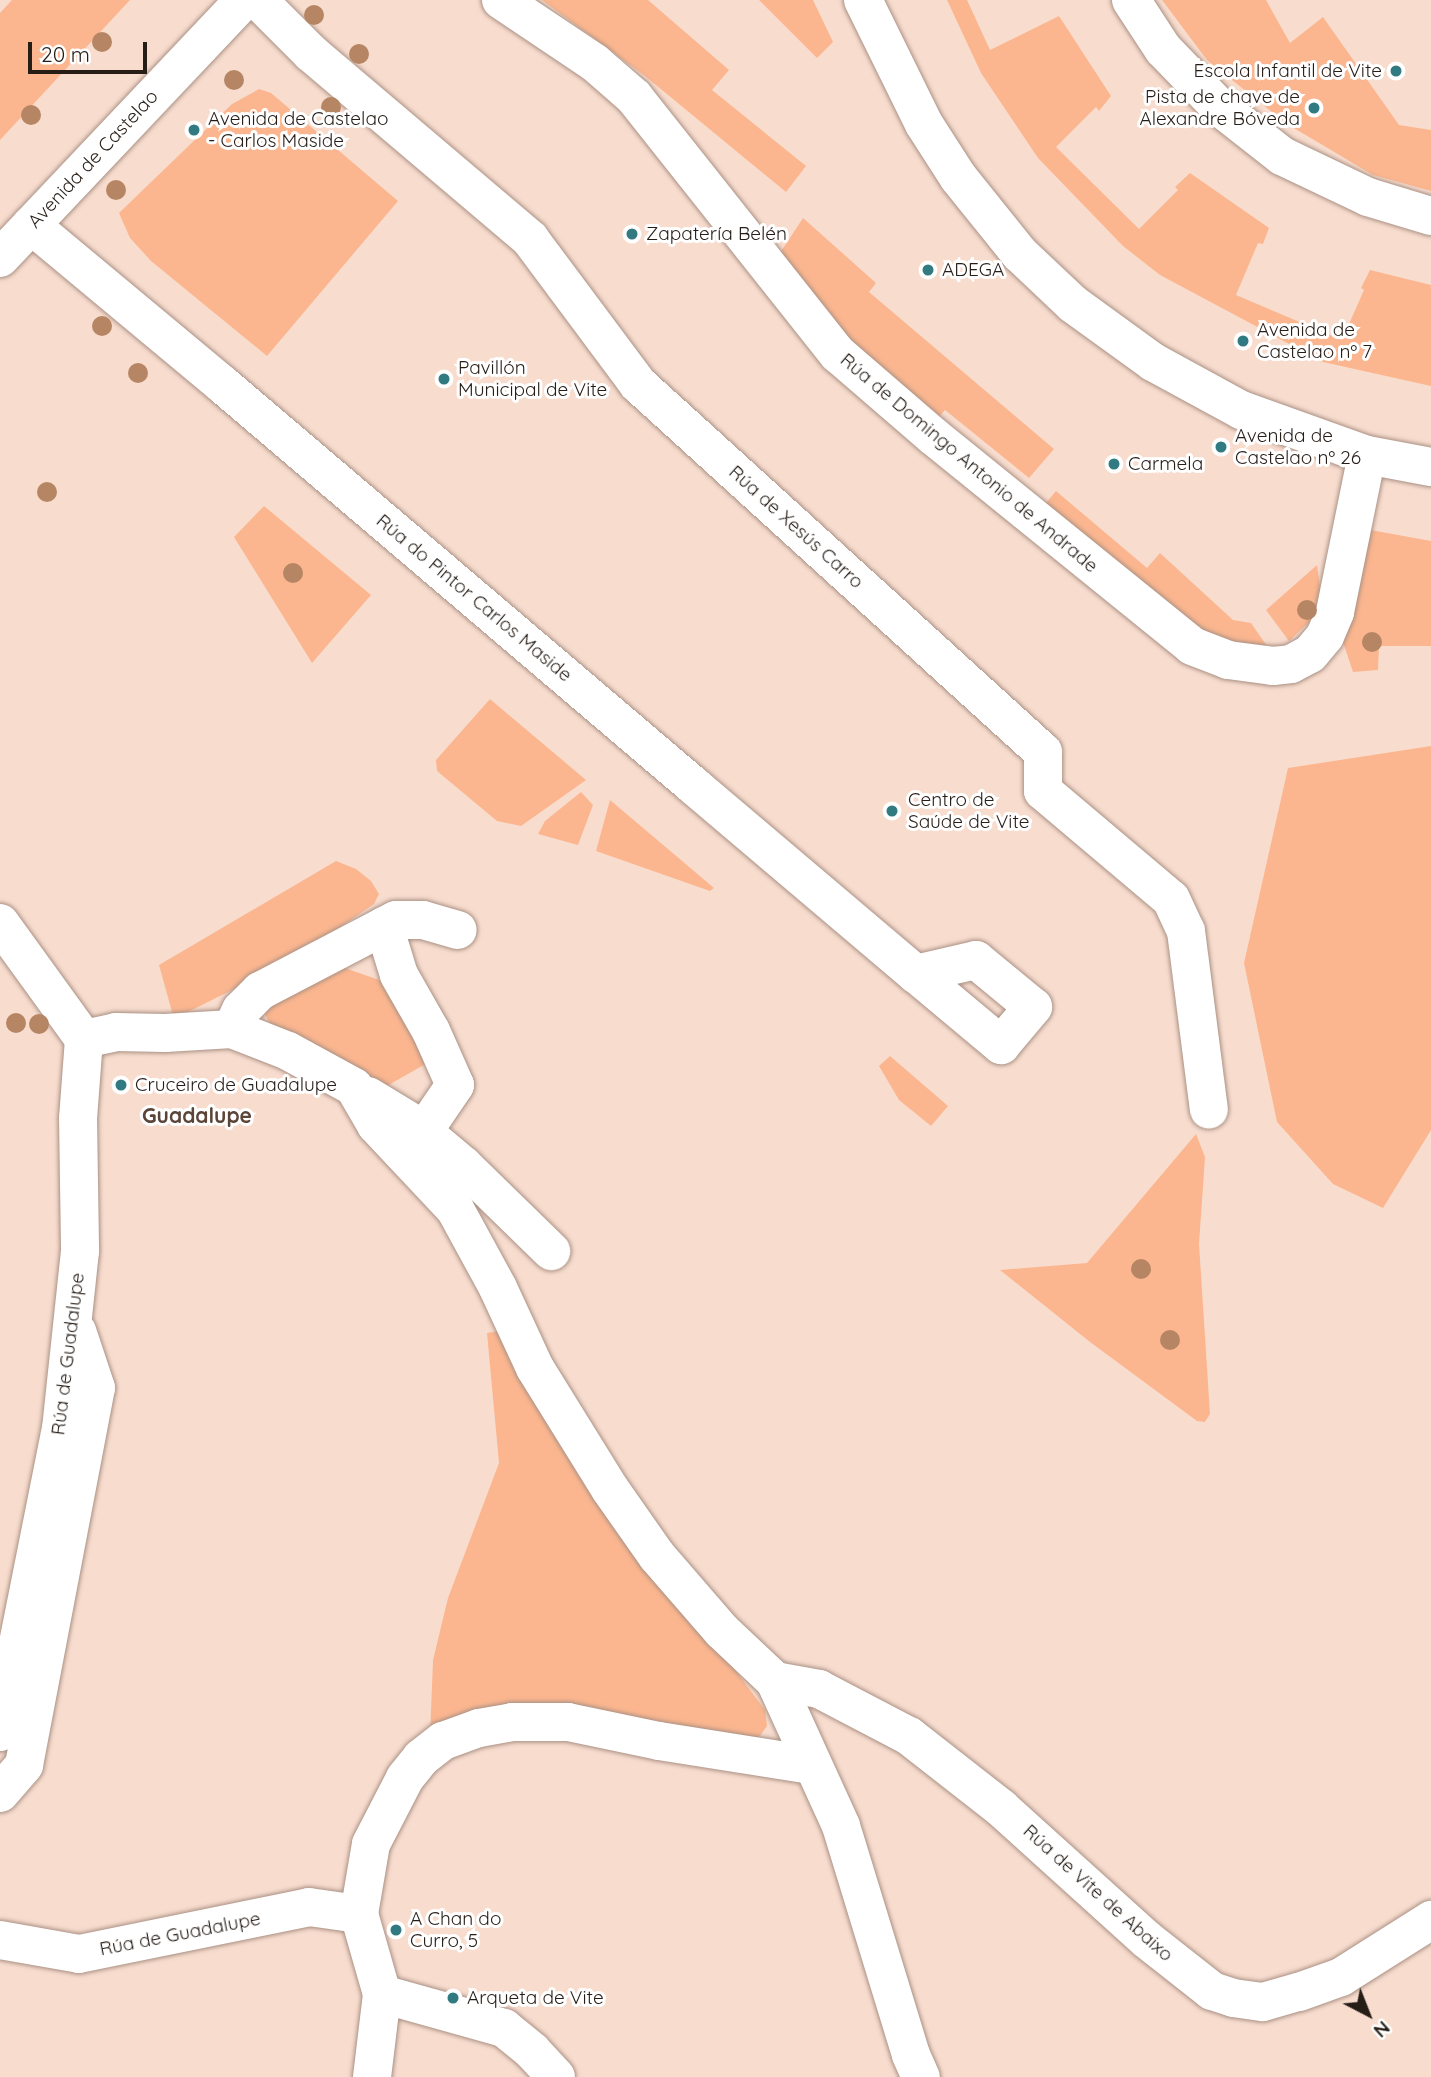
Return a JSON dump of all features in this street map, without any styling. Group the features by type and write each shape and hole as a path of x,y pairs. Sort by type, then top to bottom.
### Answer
{"street":[{"name":"Avenida de Castelao","path":"0,258 244,0"},
{"name":"Rúa de Xesús Carro","path":"258,0 311,53 530,239 638,383 1043,752 1043,791 1171,899 1186,931 1209,1110"},
{"name":"Rúa de Domingo Antonio de Andrade","path":"501,0 595,63 634,97 838,354 985,480 1192,646 1228,660 1262,665 1290,664 1310,653 1325,636 1335,612 1367,455"},
{"path":"863,0 910,98 940,150 997,228 1045,279 1110,331 1194,387 1283,428 1367,455 1431,467"},
{"path":"1130,0 1163,49 1217,105 1282,156 1368,197 1431,216"},
{"name":"Rúa do Pintor Carlos Maside","path":"31,225 916,974"},
{"path":"232,1029 240,1010 260,992 396,920 423,920 458,930"},
{"path":"0,923 45,981 84,1039 116,1032 232,1029 288,1051 354,1087 423,1132 464,1166 551,1251"},
{"path":"384,926 399,975 432,1031 455,1085 423,1132"},
{"path":"0,944 45,981"},
{"name":"Rúa de Guadalupe","path":"0,1732 61,1428 80,1251 78,1118 84,1039"},
{"path":"354,1087 376,1125 455,1209 498,1288 535,1368 610,1489 649,1545 722,1631 775,1681 841,1826 911,2055 921,2077"},
{"path":"0,1793 24,1765 96,1388 73,1318"},
{"name":"Rúa de Vite de Abaixo","path":"775,1681 819,1689 909,1736 1001,1808 1146,1939 1212,1991 1233,1998 1262,2002 1299,1992 1341,1977 1431,1920"},
{"path":"372,2077 382,1994 359,1914 371,1844 405,1778 421,1758 443,1741 479,1728 512,1722 568,1723 659,1741 811,1765"},
{"name":"Rúa de Guadalupe","path":"0,1940 79,1954 309,1907 359,1914"},
{"path":"382,1994 504,2028 532,2051 556,2077"}],"shaded area":[{"path":"12,0 130,0 0,140 0,13"},
{"path":"542,0 648,0 729,70 712,90 806,166 786,192 645,76"},
{"path":"759,0 813,0 833,42 817,58"},
{"path":"947,0 967,0 990,50 1059,16 1111,96 1099,111 1096,107 1056,147 1139,229 1178,190 1175,187 1190,173 1269,228 1263,244 1258,243 1236,295 1342,340 1370,270 1431,285 1431,386 1323,362 1160,275 1123,246 1038,158 981,73"},
{"path":"1162,0 1266,0 1290,43 1323,17 1399,125 1431,130 1431,191 1373,175 1287,124 1207,60"},
{"path":"259,89 271,93 398,201 267,356 151,261 130,238 119,213 232,104"},
{"path":"803,218 876,283 869,292 1054,449 1029,478 945,410 937,419 866,361 780,253"},
{"path":"1056,491 1147,568 1160,553 1233,620 1251,623 1269,649 1262,653 1196,631 1040,510"},
{"path":"264,506 371,595 312,663 234,537"},
{"path":"1365,529 1431,541 1431,646 1379,646 1378,670 1353,672 1340,633"},
{"path":"1317,565 1323,609 1289,641 1266,610"},
{"path":"490,699 586,780 521,826 497,821 437,771 436,760"},
{"path":"1431,746 1431,1130 1383,1208 1333,1184 1277,1122 1244,963 1288,768"},
{"path":"581,792 593,805 578,845 538,834 545,821"},
{"path":"610,800 714,888 710,891 596,851"},
{"path":"336,861 356,869 371,881 379,894 374,904 290,961 174,1019 159,965"},
{"path":"342,967 385,982 429,1062 378,1091 274,1031 262,1009"},
{"path":"890,1056 948,1106 931,1126 899,1100 879,1066"},
{"path":"1196,1134 1205,1157 1199,1244 1210,1414 1205,1422 1197,1421 1090,1342 1000,1270 1087,1263"},
{"path":"507,1330 729,1662 765,1710 767,1726 759,1737 742,1744 430,1736 433,1660 448,1598 499,1463 487,1333"}],"place":[{"name":"Escola Infantil de Vite","path":"1396,71"},
{"name":"Pista de chave de Alexandre Bóveda","path":"1314,108"},
{"name":"Avenida de Castelao - Carlos Maside","path":"194,130"},
{"name":"Zapatería Belén","path":"632,234"},
{"name":"ADEGA","path":"928,270"},
{"name":"Avenida de Castelao nº 7","path":"1243,341"},
{"name":"Pavillón Municipal de Vite","path":"444,379"},
{"name":"Avenida de Castelao nº 26","path":"1221,447"},
{"name":"Carmela","path":"1114,464"},
{"name":"Centro de Saúde de Vite","path":"892,811"},
{"name":"Cruceiro de Guadalupe","path":"121,1085"},
{"name":"A Chan do Curro, 5","path":"396,1930"},
{"name":"Arqueta de Vite","path":"453,1998"}],"district":[{"name":"Guadalupe","path":"197,1115"}]}
